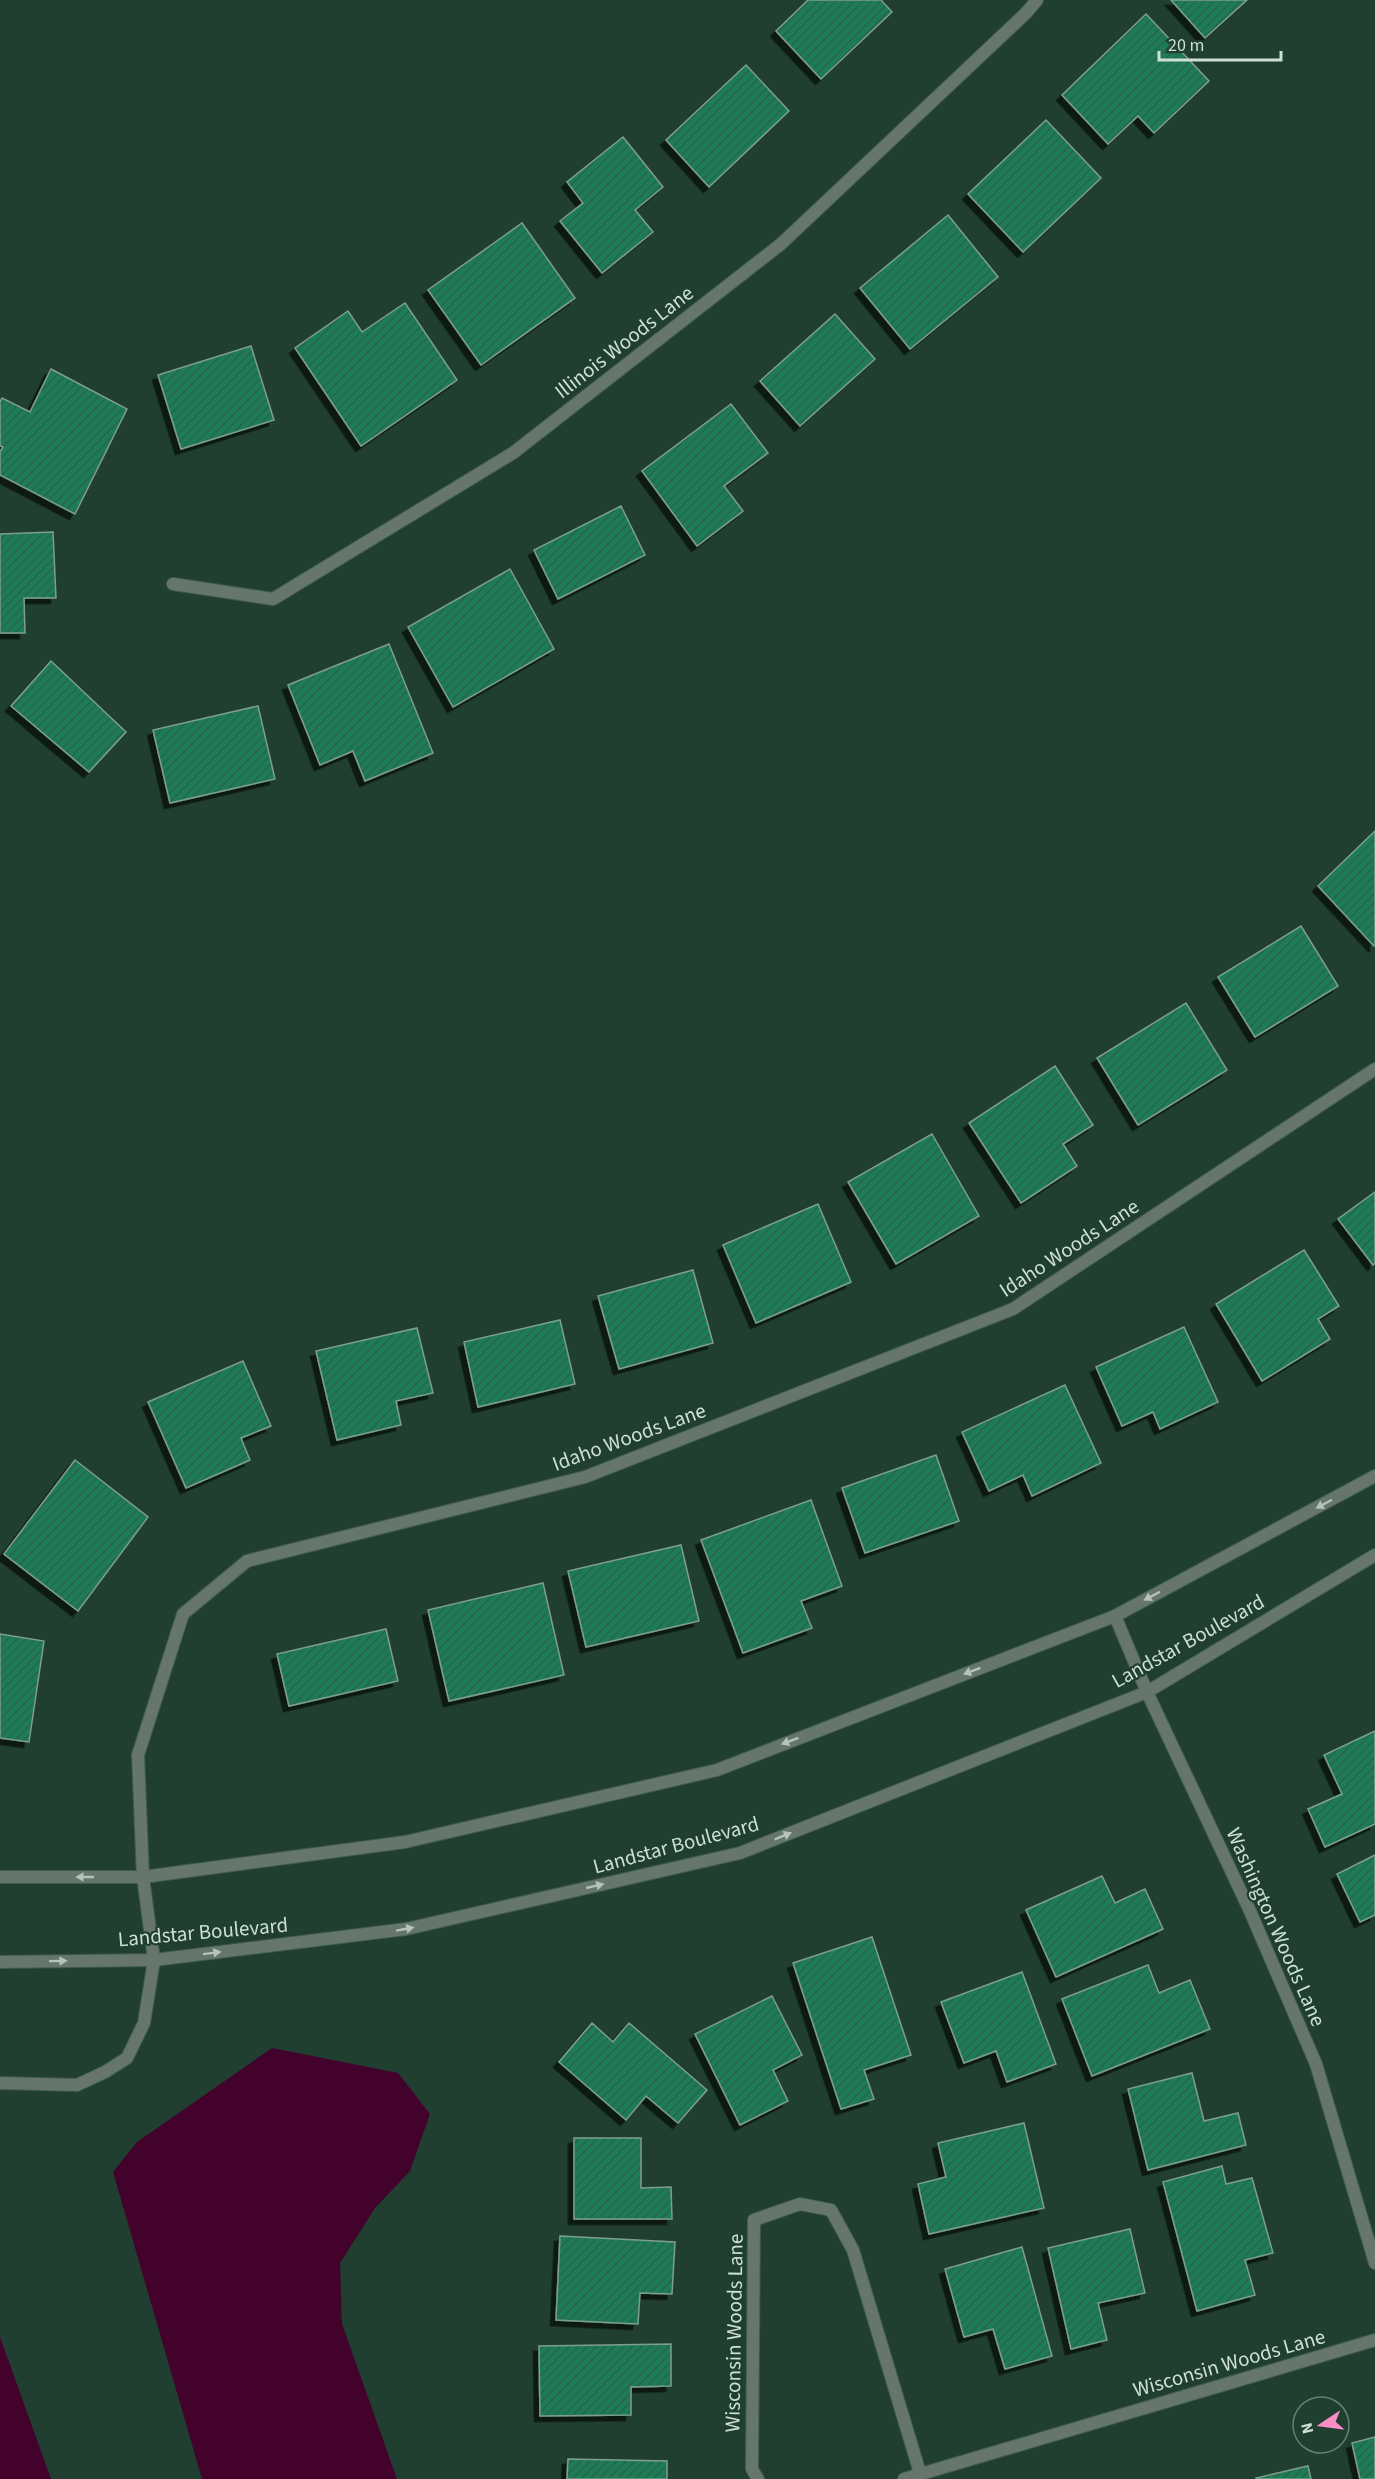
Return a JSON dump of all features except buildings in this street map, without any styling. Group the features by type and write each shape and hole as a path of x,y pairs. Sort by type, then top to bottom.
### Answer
{"street":[{"name":"Illinois Woods Lane","path":"173,584 273,598 513,453 781,244 1026,14 1037,0"},
{"name":"Idaho Woods Lane","path":"0,2083 77,2085 105,2072 127,2058 144,2023 153,1960 143,1877 138,1755 183,1614 248,1561 585,1477 1014,1310 1375,1069"},
{"path":"0,1877 143,1877 405,1842 717,1770 1115,1616 1375,1476"},
{"name":"Landstar Boulevard","path":"0,1962 153,1960 405,1929 740,1853 1147,1692 1375,1555"},
{"name":"Washington Woods Lane","path":"1115,1616 1147,1692 1250,1911 1316,2064 1375,2263"},
{"name":"Wisconsin Woods Lane","path":"758,2479 752,2469 754,2220 800,2204 831,2210 853,2250 920,2473"},
{"name":"Wisconsin Woods Lane","path":"904,2479 1375,2340"}],"shaded area":[{"path":"272,2048 398,2073 430,2114 410,2171 375,2208 340,2263 342,2324 397,2479 202,2479 113,2172 137,2142"},
{"path":"0,2337 51,2479 0,2479"}]}
